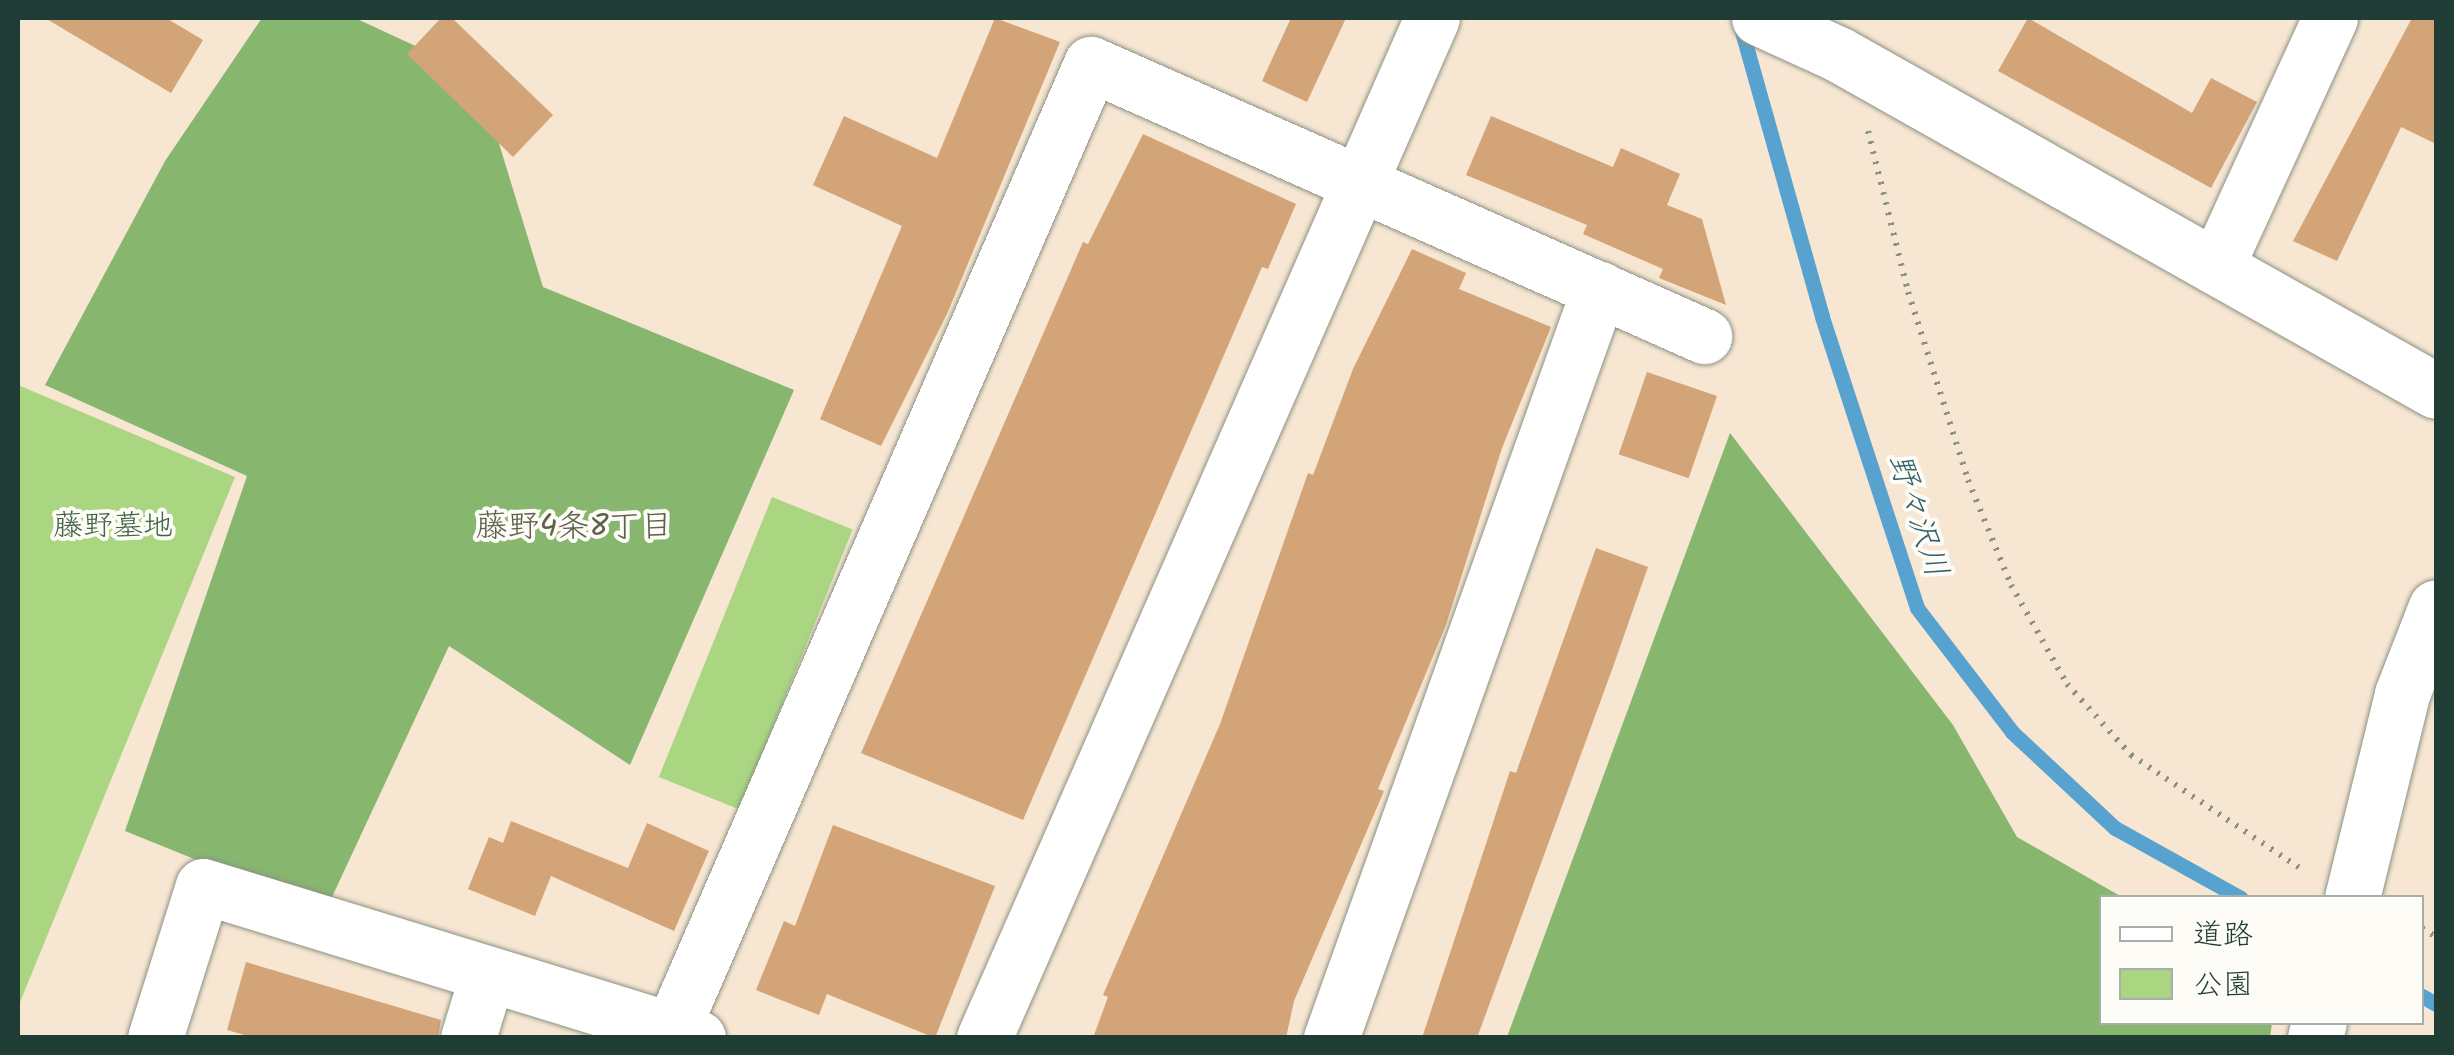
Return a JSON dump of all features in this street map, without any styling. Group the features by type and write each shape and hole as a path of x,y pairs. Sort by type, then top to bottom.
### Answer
{"street":[{"path":"984,1038 1432,18"},
{"path":"1759,18 1845,61 2436,391"},
{"path":"2216,267 2330,18"},
{"path":"155,1038 202,886 685,1033 1091,64 1704,336"},
{"path":"1331,1038 1599,289"},
{"path":"2353,892 2402,694 2436,607"},
{"path":"468,1038 488,976"}],"path":[{"path":"1845,61 1908,292 1968,480 2011,585 2066,684 2132,756 2187,797 2303,870 2353,892"}],"green space":[{"path":"262,18 355,18 478,75 543,287 794,390 630,765 449,646 325,912 125,831 247,476 45,385 165,161"},
{"name":"藤野墓地","path":"18,385 235,477 18,1007"},
{"path":"1730,433 1953,725 2017,837 2118,895 2099,895 2099,1025 2272,1025 2270,1037 1507,1037"},
{"path":"772,497 853,530 740,810 659,777"}],"building":[{"path":"45,18 166,18 203,40 171,93"},
{"path":"441,18 452,18 553,115 513,157 407,54"},
{"path":"995,18 1060,42 947,314 881,446 820,419 902,226 813,185 844,116 937,158"},
{"path":"1291,18 1346,18 1307,102 1262,81"},
{"path":"2028,18 2192,113 2211,78 2257,102 2211,188 1998,71"},
{"path":"2412,18 2436,18 2436,144 2401,127 2337,261 2293,241"},
{"path":"1491,116 1613,167 1621,148 1680,174 1667,205 1702,219 1726,305 1659,278 1663,269 1583,234 1587,225 1466,175"},
{"path":"1143,134 1296,204 1268,269 1262,267 1023,820 861,753 1083,242 1088,244"},
{"path":"1412,249 1466,273 1459,289 1551,327 1502,448 1446,625 1378,789 1384,791 1294,1001 1286,1038 1093,1038 1108,997 1103,995 1220,724 1308,473 1313,475 1353,369"},
{"path":"1647,372 1717,396 1689,478 1619,454"},
{"path":"1596,548 1648,567 1613,667 1477,1038 1422,1038 1510,771 1516,773"},
{"path":"511,821 628,868 647,823 709,851 674,931 551,876 535,916 468,889 489,837 503,843"},
{"path":"833,825 995,886 935,1038 827,994 819,1015 756,990 784,921 795,926"},
{"path":"246,962 441,1020 438,1038 255,1038 227,1030"}],"waterway":[{"name":"野々沢川","path":"1739,21 1822,317 1917,608 2012,732 2115,828 2236,895"},
{"name":"野々沢川","path":"2424,997 2436,1004"}],"district":[{"name":"藤野4条8丁目","path":"574,528"}]}
